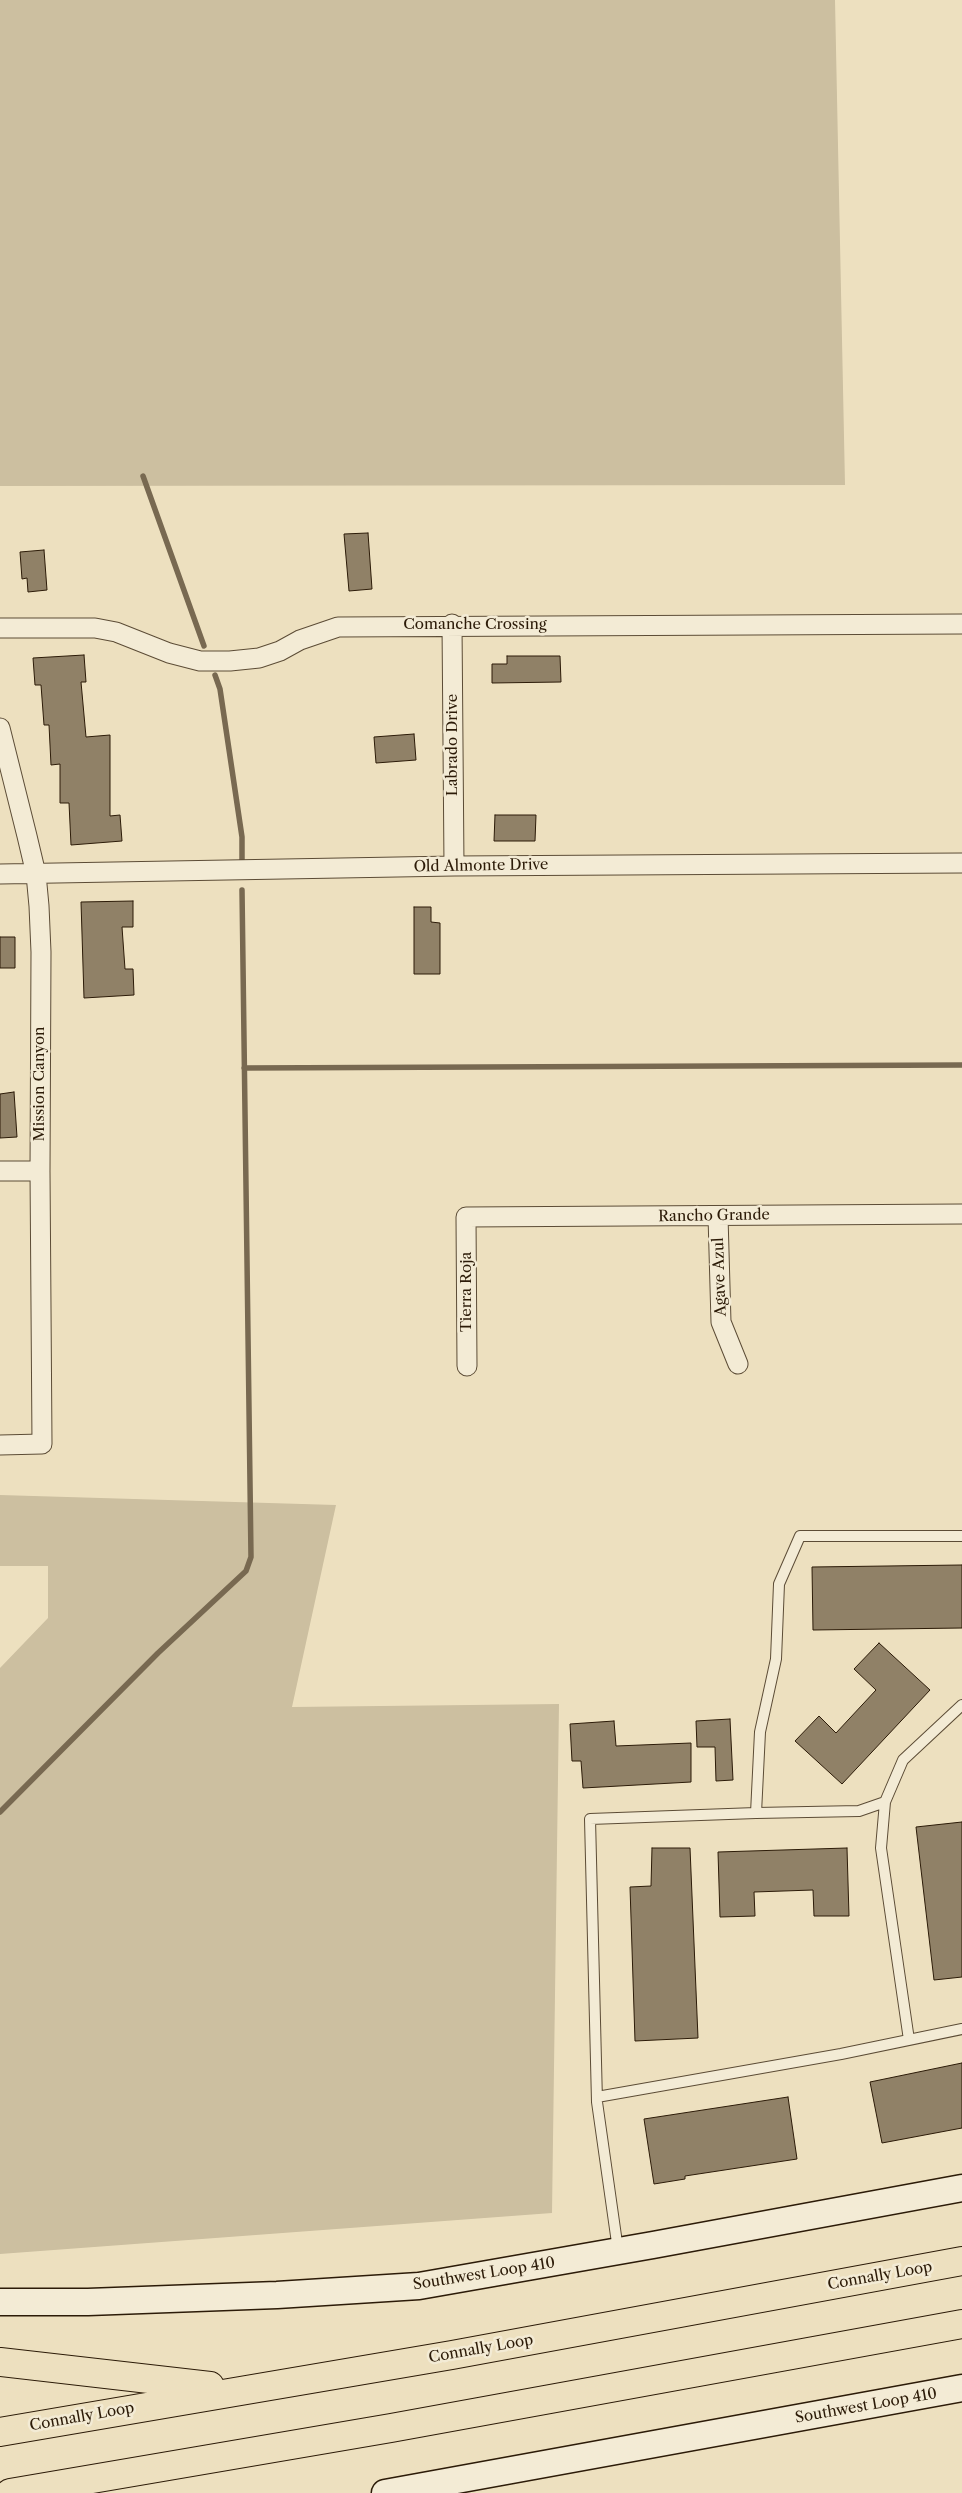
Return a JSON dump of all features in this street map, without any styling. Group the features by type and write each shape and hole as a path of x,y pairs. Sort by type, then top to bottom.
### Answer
{"highway":[{"name":"Connally Loop","path":"0,2432 242,2389 462,2353 962,2261"},
{"path":"10,2493 391,2428 962,2324"},
{"path":"0,2362 242,2389"}],"main road":[{"name":"Southwest Loop 410","path":"0,2302 277,2295 419,2286 962,2188"},
{"name":"Southwest Loop 410","path":"385,2493 962,2388"}],"street":[{"name":"Comanche Crossing","path":"0,628 95,628 116,632 169,653 200,661 230,662 259,658 338,627 452,624 962,624"},
{"name":"Labrado Drive","path":"452,624 454,866"},
{"name":"Mission Canyon","path":"0,728 36,874 41,952 42,1444 0,1445"},
{"name":"Old Almonte Drive","path":"0,874 454,866 962,863"},
{"path":"0,1171 40,1171"},
{"name":"Rancho Grande","path":"466,1217 962,1214"},
{"name":"Agave Azul","path":"718,1216 721,1322 738,1364"},
{"name":"Tierra Roja","path":"466,1217 468,1366"}],"lane":[{"path":"756,1813 760,1732 776,1659 779,1584 800,1536 962,1536"},
{"path":"909,2040 881,1848 885,1802 903,1760 962,1704"},
{"path":"618,2251 596,2096 590,1819 859,1811 885,1802"},
{"path":"596,2096 962,2029"}],"shaded area":[{"path":"0,0 835,0 845,485 0,486"},
{"path":"0,1495 336,1505 292,1707 559,1704 552,2213 0,2254 0,1668 48,1618 48,1566 0,1566"}],"building":[{"path":"368,533 372,589 349,591 344,534"},
{"path":"44,550 47,590 28,592 27,578 22,579 20,552"},
{"path":"84,655 86,682 81,682 86,737 110,735 110,816 120,815 122,841 71,845 69,803 60,803 60,764 51,765 49,725 44,725 41,685 35,685 33,658"},
{"path":"507,656 560,656 561,682 492,683 492,664 507,664"},
{"path":"414,734 416,760 376,763 374,737"},
{"path":"495,815 536,815 535,841 494,841"},
{"path":"133,901 133,927 122,927 125,969 133,969 134,995 84,998 81,902"},
{"path":"414,907 431,907 431,922 440,923 440,974 414,974"},
{"path":"0,937 15,937 15,968 0,968"},
{"path":"14,1092 17,1137 0,1138 0,1094"},
{"path":"962,1565 962,1628 813,1630 812,1567"},
{"path":"879,1643 930,1690 842,1784 795,1741 819,1716 836,1733 876,1690 854,1669"},
{"path":"730,1719 733,1780 716,1781 715,1747 697,1747 696,1721"},
{"path":"614,1721 616,1746 691,1743 691,1782 583,1788 581,1761 572,1761 570,1724"},
{"path":"962,1822 962,1977 934,1980 916,1827"},
{"path":"652,1848 690,1848 698,2038 635,2041 630,1887 651,1886"},
{"path":"847,1848 849,1916 814,1916 813,1890 754,1892 755,1916 720,1917 718,1852"},
{"path":"962,2063 962,2128 882,2143 870,2082"},
{"path":"788,2097 797,2159 685,2176 685,2179 654,2184 644,2119"}],"waterway":[{"path":"143,476 204,646"},
{"path":"215,675 220,689 242,837 242,860"},
{"path":"0,1812 158,1653 246,1571 251,1557 242,890"},
{"path":"244,1068 962,1065"}]}
